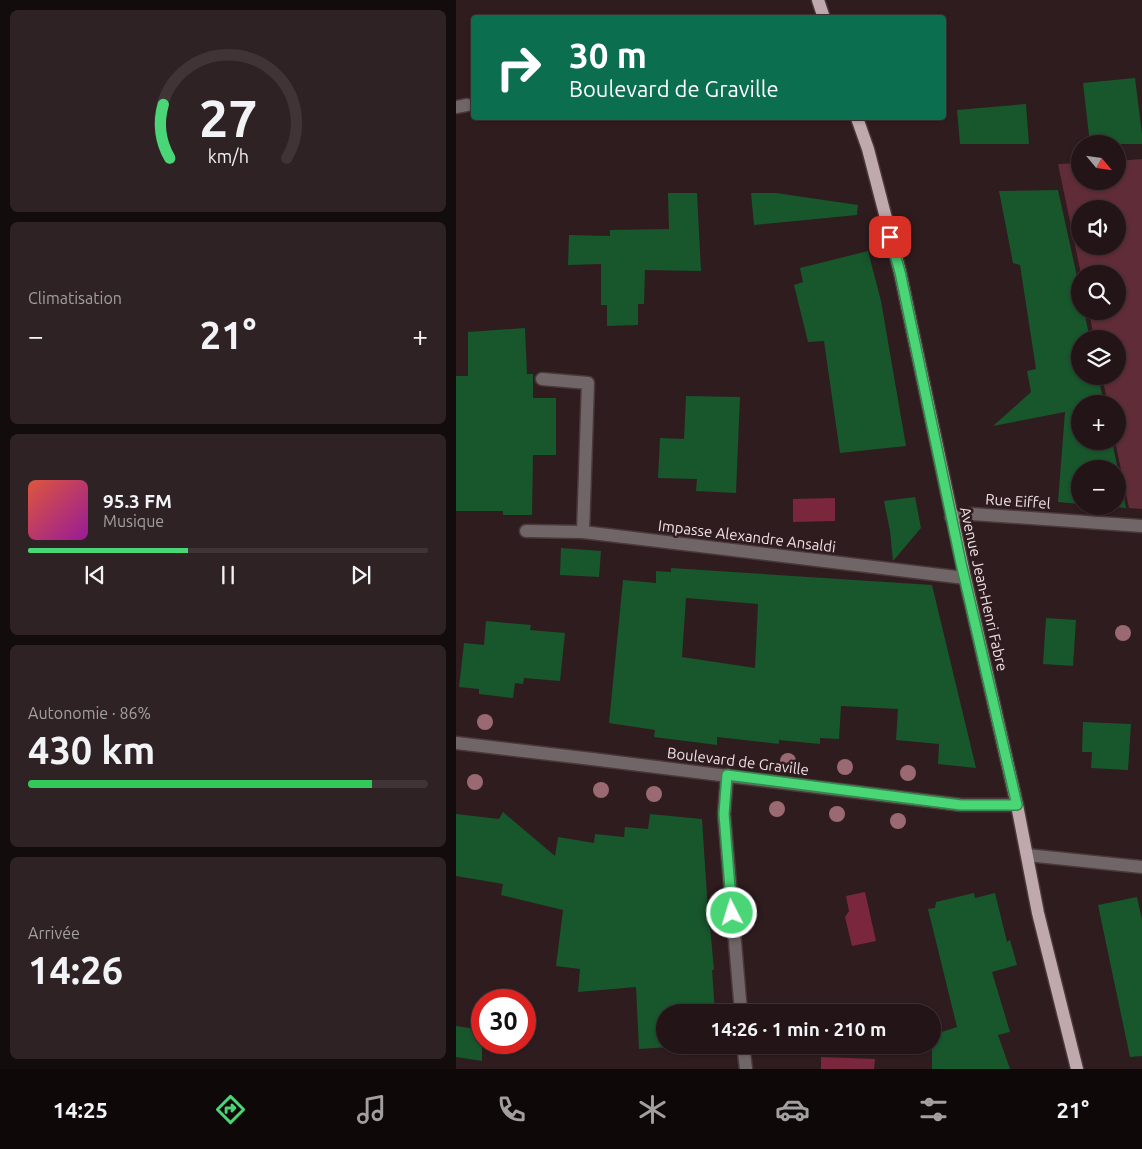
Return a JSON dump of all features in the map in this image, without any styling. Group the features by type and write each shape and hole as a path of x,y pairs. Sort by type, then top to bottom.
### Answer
{"main road":[{"path":"818,0 823,15"},
{"name":"Avenue Jean-Henri Fabre","path":"858,120 868,149 900,272 951,517 1017,805 1038,913 1077,1069"}],"street":[{"path":"542,379 588,382 583,532"},
{"name":"Rue Eiffel","path":"951,517 972,514 1142,526"},
{"name":"Impasse Alexandre Ansaldi","path":"526,531 583,532 965,578"},
{"name":"Boulevard de Graville","path":"456,743 961,805 1017,805"},
{"path":"727,775 724,814 740,1004"},
{"path":"1027,855 1142,867"},
{"path":"745,1054 746,1069"}],"shaded area":[{"path":"1142,159 1142,509 1129,508 1126,494 1126,460 1119,460 1117,450 1126,450 1126,395 1106,395 1104,385 1126,385 1126,330 1092,330 1091,320 1126,320 1126,265 1079,265 1077,255 1126,255 1126,200 1071,200 1071,226 1058,164 1071,163 1071,190 1126,190 1126,160"},
{"path":"835,498 835,521 793,522 793,499"},
{"path":"865,892 876,941 852,946 845,917 849,911 846,896"},
{"path":"821,1057 875,1059 874,1069 821,1069"}],"building":[{"path":"1135,78 1142,144 1126,144 1126,135 1089,135 1083,83"},
{"path":"1026,104 1029,144 960,144 957,110"},
{"path":"1058,190 1074,265 1071,265 1071,320 1086,320 1088,330 1071,330 1071,385 1100,385 1102,395 1071,395 1071,450 1114,450 1116,460 1071,460 1071,503 1058,502 1065,412 993,426 1031,392 1027,371 1036,369 1020,265 1013,263 999,191"},
{"path":"668,193 697,193 701,271 645,270 644,304 638,304 638,325 607,326 607,305 601,305 601,264 568,265 569,235 610,236 610,230 669,229"},
{"path":"751,193 776,193 858,205 857,215 754,225"},
{"path":"868,251 881,301 906,446 840,453 824,341 808,342 794,285 803,282 800,268"},
{"path":"525,328 527,374 533,374 533,398 556,398 556,455 533,455 532,515 503,515 503,511 456,511 456,376 468,376 468,332"},
{"path":"686,396 740,397 736,493 696,491 697,479 658,478 660,438 684,439"},
{"path":"915,497 921,528 893,561 884,501"},
{"path":"561,548 601,551 599,577 560,575"},
{"path":"671,568 932,585 976,768 938,764 939,744 896,740 898,709 841,706 839,739 820,738 820,744 779,740 779,744 717,737 717,745 654,737 655,730 609,723 623,580 656,583 656,571 671,572","holes":["686,598 758,604 755,668 682,657"]},
{"path":"1046,618 1076,620 1073,666 1043,664"},
{"path":"486,621 531,625 530,630 565,633 560,681 524,678 523,684 515,683 513,698 479,694 479,689 459,687 464,643 484,645"},
{"path":"1083,722 1131,724 1128,770 1091,768 1092,752 1082,752"},
{"path":"503,812 555,856 558,837 594,843 595,834 624,837 625,827 648,829 650,814 702,819 709,927 714,970 712,970 714,1004 656,1004 656,1048 639,1049 636,987 578,992 580,969 556,966 563,910 501,895 503,884 456,876 456,814 499,819"},
{"path":"974,893 975,898 995,893 1007,942 1010,940 1017,965 992,972 1010,1032 998,1035 1010,1069 932,1069 932,1054 941,1054 941,1032 957,1027 928,909 935,908 936,902"},
{"path":"1137,897 1142,920 1142,1056 1130,1057 1098,905"},
{"path":"456,1026 471,1028 471,1054 482,1054 482,1061 456,1057"}],"route":[{"path":"732,913 724,814 727,775 961,805 1017,805 965,578 900,272 890,237"}]}
